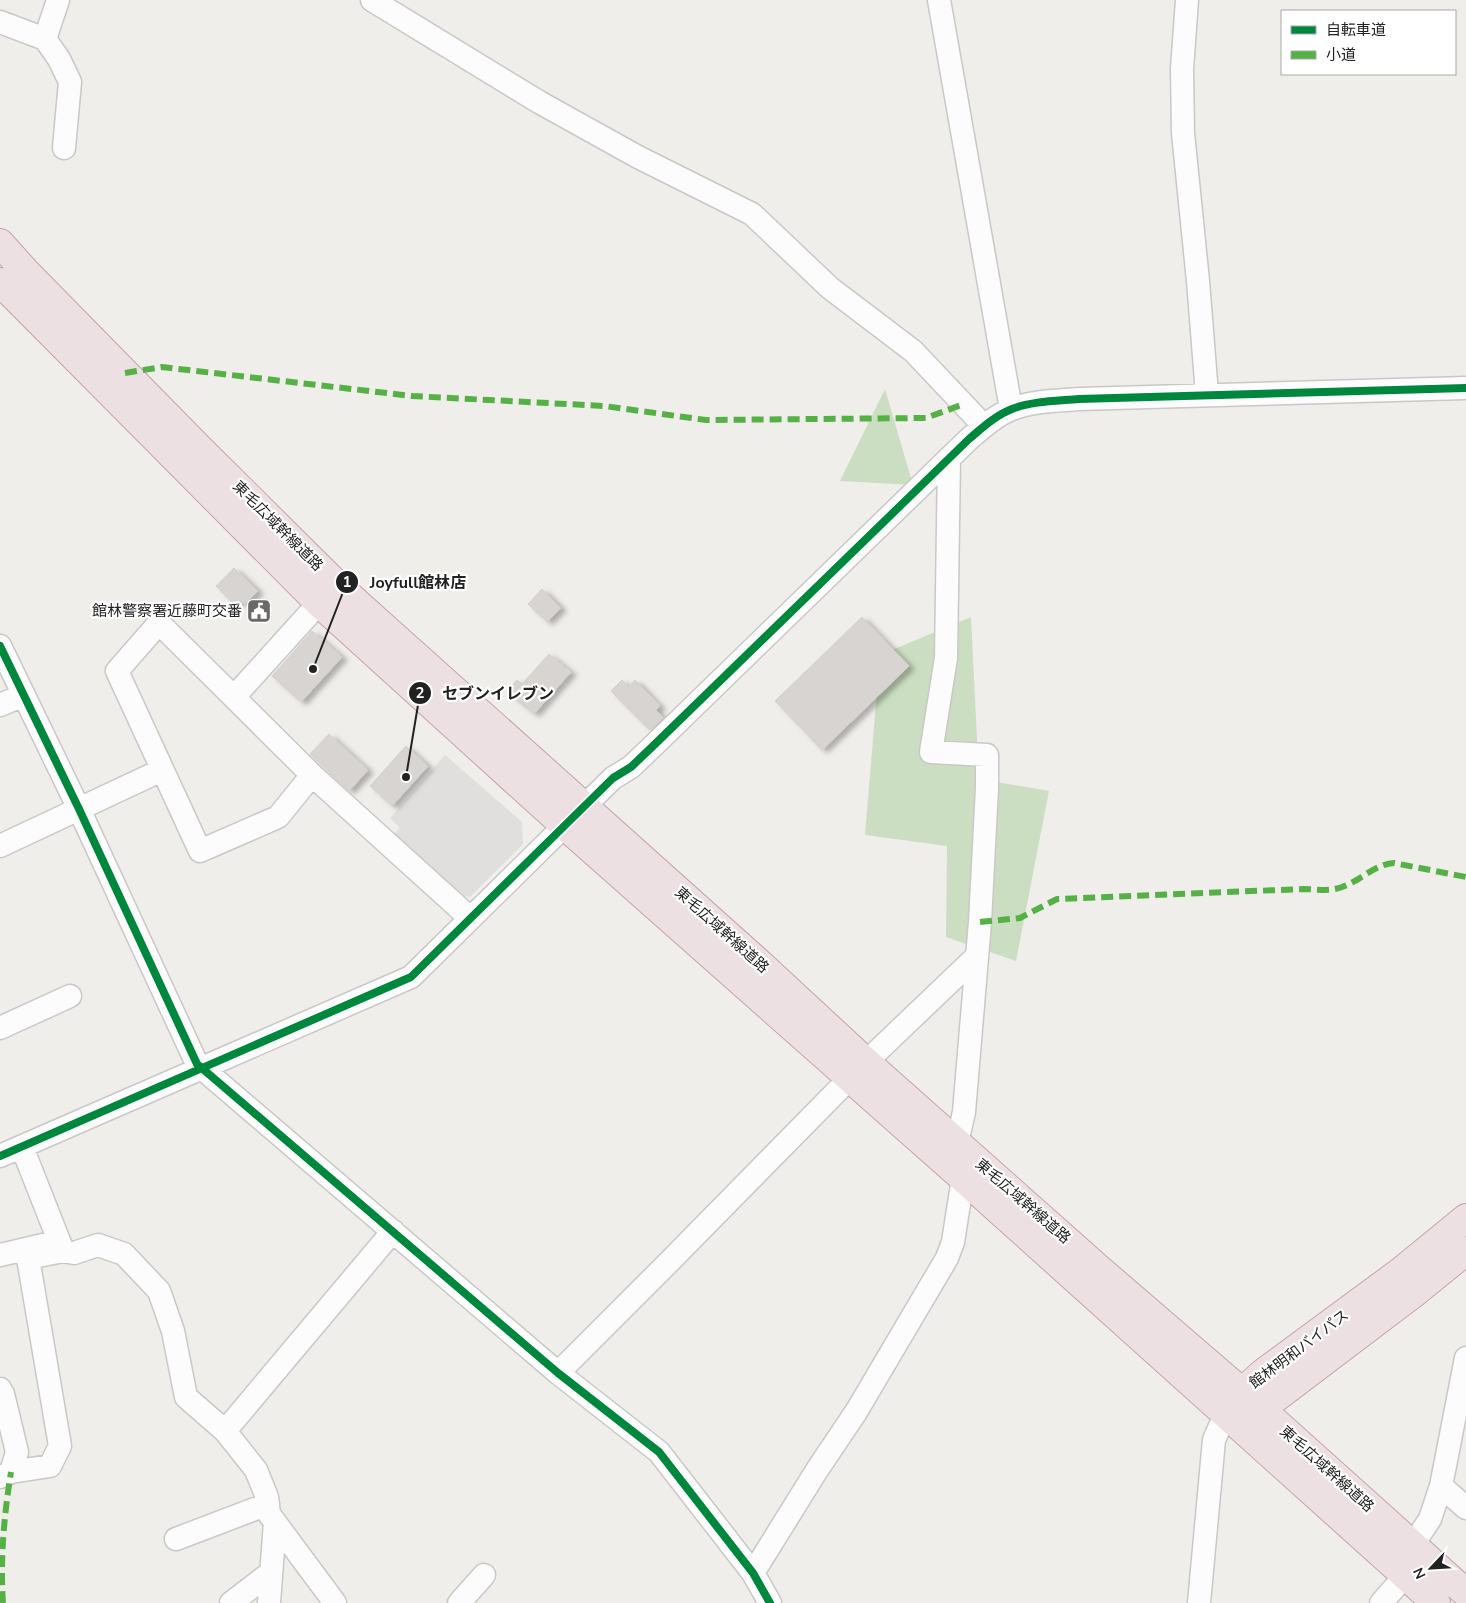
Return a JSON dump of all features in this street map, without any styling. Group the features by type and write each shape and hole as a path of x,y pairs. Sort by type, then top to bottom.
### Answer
{"highway":[{"name":"東毛広域幹線道路","path":"0,243 8,285 319,603 565,826 858,1070 957,1143 1466,1593"},
{"name":"東毛広域幹線道路","path":"8,285 198,447 338,586 759,963 858,1070 963,1178 1436,1603"},
{"name":"館林明和バイパス","path":"1251,1401 1270,1368 1363,1300 1466,1218"},
{"name":"館林明和バイパス","path":"1228,1416 1350,1340 1414,1293 1466,1251"}],"street":[{"path":"46,40 58,0"},
{"path":"372,0 547,106 638,157 752,214 830,288 913,351 984,426"},
{"path":"938,0 1011,409"},
{"path":"1187,0 1182,69 1183,133 1207,394"},
{"path":"0,22 46,40 60,59 70,82 64,148"},
{"path":"0,1156 411,977 613,778 630,767 652,747 949,458 984,426 1011,409 1042,402 1079,399 1466,388"},
{"path":"949,458 946,658 931,752 986,755 987,788 980,922 964,1112 957,1143"},
{"path":"234,697 319,603"},
{"path":"312,775 278,817 200,851 117,671 159,624 312,775 470,918"},
{"path":"0,646 79,809 197,1064 558,1372 659,1452 753,1573 770,1603"},
{"path":"0,705 24,694"},
{"path":"0,846 162,770"},
{"path":"558,1372 858,1070 976,957"},
{"path":"0,1028 70,996"},
{"path":"22,1146 61,1246 74,1254 98,1245 124,1254 159,1291 173,1331 186,1396 225,1431 256,1470 271,1513 335,1603"},
{"path":"753,1573 817,1470 856,1412 947,1258 953,1242 963,1178"},
{"path":"225,1431 393,1231"},
{"path":"0,1255 61,1246"},
{"path":"6,1474 50,1466 60,1446 28,1258 61,1246"},
{"path":"1412,1546 1430,1519 1441,1486 1465,1372"},
{"path":"0,1389 4,1394 17,1452 6,1474"},
{"path":"1198,1603 1214,1440 1221,1424 1228,1416"},
{"path":"1441,1486 1466,1508"},
{"path":"176,1539 271,1513"},
{"path":"269,1603 271,1513"},
{"path":"231,1603 270,1573"},
{"path":"460,1603 484,1575"},
{"path":"1381,1603 1406,1576"}],"green space":[{"path":"885,389 913,485 840,481"},
{"path":"971,617 979,779 1049,791 1016,961 946,937 947,846 865,835 880,655"}],"shaded area":[{"path":"445,755 522,822 523,844 470,897 463,896 393,835 400,828 390,818"}],"building":[{"path":"234,568 258,591 245,604 240,600 235,605 216,586"},
{"path":"542,589 561,608 547,622 528,604"},
{"path":"862,617 909,666 822,750 775,701"},
{"path":"312,631 342,657 301,702 272,676"},
{"path":"549,654 571,672 534,714 507,692 517,680 522,684"},
{"path":"622,680 629,687 635,680 660,706 656,710 663,718 650,730 611,691"},
{"path":"329,734 368,770 349,791 310,754"},
{"path":"406,746 428,766 392,806 370,786"}],"marked path":[{"path":"125,373 162,367 412,396 604,406 706,420 926,418 964,404"},
{"path":"980,922 1020,918 1057,899 1337,889 1380,866 1394,863 1466,877"},
{"path":"3,1603 3,1538 11,1472"}],"cycle path":[{"path":"0,1156 411,977 613,778 631,767 969,439 1000,415 1020,406 1079,399 1466,388"},
{"path":"0,646 79,809 197,1064 558,1373 659,1452 753,1573 770,1603"}],"place":[{"name":"館林警察署近藤町交番","path":"259,611"},
{"name":"Joyfull館林店","path":"313,669"},
{"name":"セブンイレブン","path":"406,777"}]}
